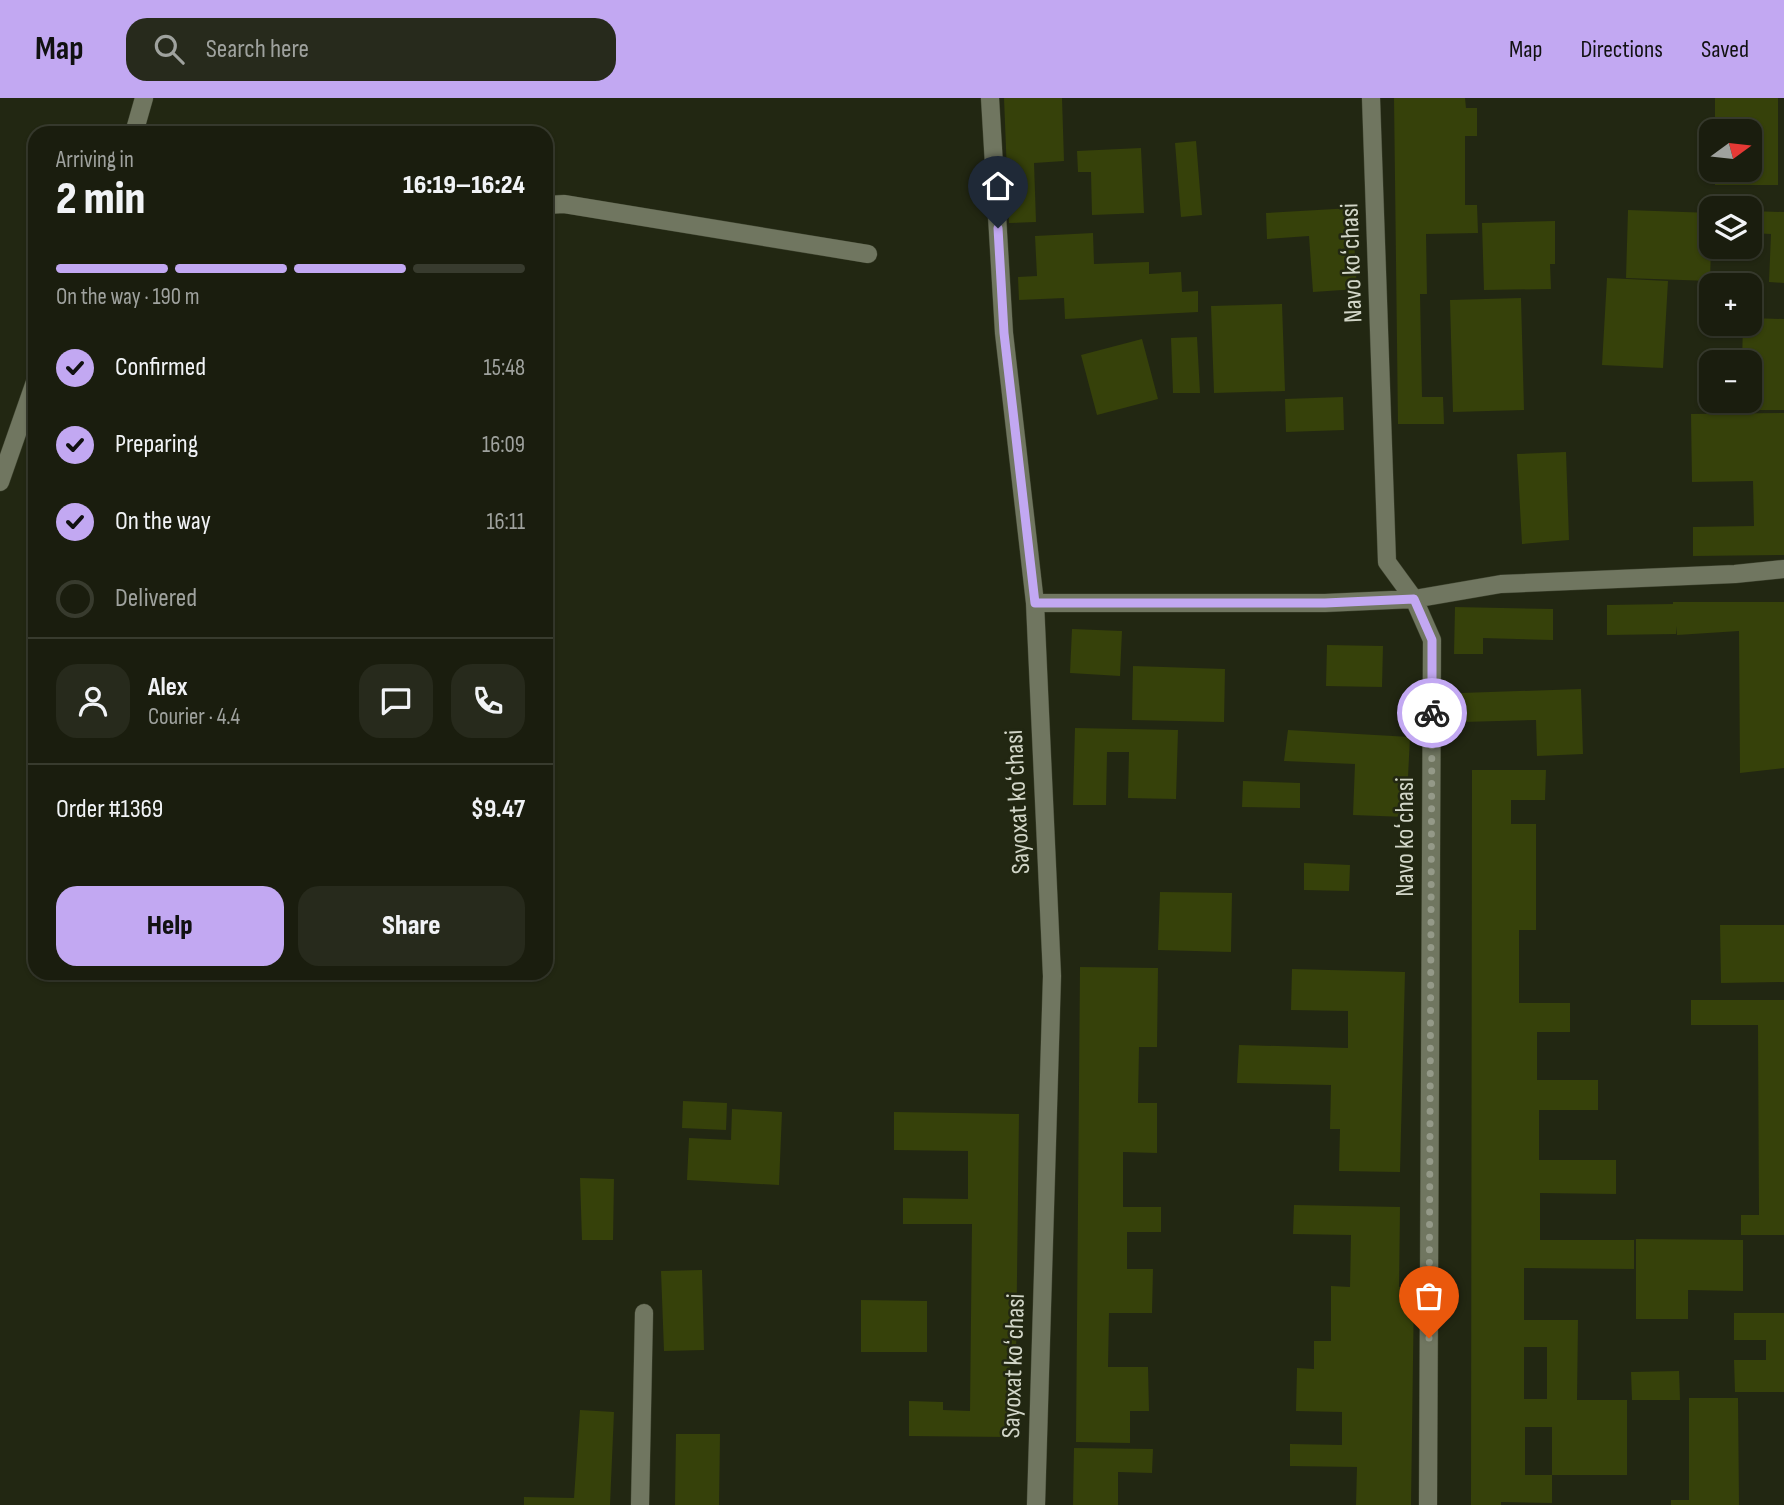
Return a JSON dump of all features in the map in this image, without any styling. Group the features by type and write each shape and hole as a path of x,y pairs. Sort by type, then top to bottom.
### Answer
{"street":[{"path":"136,126 144,98"},
{"name":"Sayoxat koʻchasi","path":"990,98 1004,333 1035,603 1052,976 1036,1505"},
{"name":"Navo koʻchasi","path":"1371,98 1387,562 1414,599 1432,640 1428,1505"},
{"path":"553,205 564,204 868,254"},
{"path":"0,482 28,402"},
{"path":"1035,603 1325,603 1414,599 1501,584 1735,574 1784,569"},
{"path":"640,1505 644,1313"}],"building":[{"path":"1004,98 1062,98 1064,161 1034,163 1036,222 1009,223"},
{"path":"1394,98 1465,98 1466,108 1477,108 1477,136 1465,136 1465,205 1477,205 1478,233 1426,234 1427,294 1420,294 1422,397 1443,397 1444,424 1398,424"},
{"path":"1715,98 1778,98 1778,185 1715,185 1715,182 1762,182 1762,119 1715,119"},
{"path":"1196,141 1202,215 1181,217 1175,143"},
{"path":"1141,148 1144,213 1092,215 1091,172 1078,172 1077,151"},
{"path":"1352,208 1357,289 1313,292 1309,236 1267,239 1266,213"},
{"path":"1628,210 1699,213 1699,259 1711,259 1710,273 1699,273 1699,281 1626,278"},
{"path":"1762,211 1784,212 1784,283 1769,282 1771,234 1762,234"},
{"path":"1555,221 1555,264 1550,264 1551,289 1484,290 1482,223"},
{"path":"1093,233 1094,264 1149,262 1149,274 1181,272 1182,292 1198,291 1198,312 1065,319 1064,298 1019,300 1018,277 1037,276 1035,236"},
{"path":"1607,278 1668,281 1663,368 1602,365"},
{"path":"1521,298 1524,410 1453,412 1450,300"},
{"path":"1282,304 1285,391 1214,393 1211,306"},
{"path":"1762,318 1784,319 1784,410 1762,410 1762,350 1742,350 1743,336 1762,336"},
{"path":"1197,337 1200,393 1173,393 1171,338"},
{"path":"1142,339 1158,399 1097,415 1081,355"},
{"path":"1343,397 1344,430 1286,432 1285,399"},
{"path":"1784,413 1784,555 1693,556 1693,527 1754,526 1753,481 1692,482 1691,414"},
{"path":"1566,452 1569,540 1522,544 1517,454"},
{"path":"1784,602 1784,768 1740,773 1739,631 1677,635 1676,626 1676,634 1607,635 1607,605"},
{"path":"1455,607 1553,609 1553,640 1483,638 1483,654 1454,654"},
{"path":"1072,629 1122,631 1120,676 1070,673"},
{"path":"1327,645 1383,646 1382,687 1326,686"},
{"path":"1133,666 1225,669 1224,722 1132,720"},
{"path":"1581,689 1583,754 1537,756 1536,720 1462,722 1461,693"},
{"path":"1075,728 1178,730 1176,799 1128,798 1129,752 1107,752 1106,805 1073,805"},
{"path":"1288,730 1410,737 1406,817 1353,815 1355,764 1284,761"},
{"path":"1472,770 1546,770 1545,800 1511,800 1511,824 1536,824 1536,930 1519,930 1519,1003 1570,1003 1570,1032 1537,1032 1537,1080 1598,1080 1598,1110 1539,1110 1539,1160 1616,1160 1616,1194 1540,1193 1540,1240 1634,1240 1634,1269 1524,1268 1524,1320 1578,1320 1577,1400 1627,1400 1627,1475 1552,1475 1552,1503 1501,1502 1501,1505 1471,1505","holes":["1524,1347 1547,1347 1547,1399 1524,1399","1525,1427 1552,1427 1552,1475 1525,1475"]},
{"path":"1243,781 1300,783 1300,808 1242,807"},
{"path":"1304,863 1350,865 1349,891 1304,890"},
{"path":"1160,892 1232,893 1231,952 1158,950"},
{"path":"1720,925 1784,925 1784,982 1721,983"},
{"path":"1080,967 1158,968 1157,1047 1139,1047 1138,1103 1157,1103 1157,1153 1123,1152 1123,1207 1161,1207 1161,1232 1127,1232 1127,1269 1153,1269 1152,1313 1109,1313 1108,1367 1148,1367 1149,1411 1130,1411 1130,1443 1076,1442"},
{"path":"1292,969 1405,972 1400,1172 1339,1171 1340,1129 1330,1129 1331,1085 1237,1083 1239,1045 1348,1048 1348,1011 1291,1010"},
{"path":"1691,1000 1784,1000 1784,1235 1741,1235 1741,1215 1759,1215 1758,1025 1691,1025"},
{"path":"683,1101 727,1103 726,1130 682,1128"},
{"path":"732,1109 782,1112 779,1185 687,1180 689,1138 731,1140"},
{"path":"894,1112 1019,1114 1016,1358 1010,1358 1009,1437 909,1436 909,1401 943,1402 943,1410 970,1411 972,1224 903,1224 903,1198 968,1199 968,1151 894,1150"},
{"path":"580,1178 614,1179 613,1240 582,1240"},
{"path":"1294,1205 1400,1207 1399,1287 1414,1288 1411,1505 1356,1505 1357,1467 1290,1466 1290,1444 1342,1445 1342,1412 1296,1411 1297,1368 1314,1369 1314,1341 1331,1341 1331,1286 1350,1287 1351,1235 1293,1234"},
{"path":"1636,1239 1743,1240 1743,1291 1688,1290 1688,1319 1636,1319"},
{"path":"702,1270 704,1350 664,1351 661,1271"},
{"path":"861,1300 927,1301 927,1352 861,1352"},
{"path":"1734,1313 1784,1313 1784,1392 1735,1392 1734,1360 1766,1360 1766,1340 1734,1340"},
{"path":"1679,1371 1680,1400 1632,1400 1631,1372"},
{"path":"1689,1398 1738,1398 1739,1505 1671,1505 1671,1500 1689,1500"},
{"path":"580,1410 614,1412 610,1505 524,1505 524,1497 574,1498"},
{"path":"676,1434 720,1434 719,1505 675,1505"},
{"path":"1074,1448 1153,1449 1152,1473 1118,1472 1118,1505 1073,1505"}],"way so far":[{"path":"1429,1338 1432,713"}],"route":[{"path":"998,228 1004,333 1035,603 1325,603 1414,599 1432,640 1432,713"}]}
